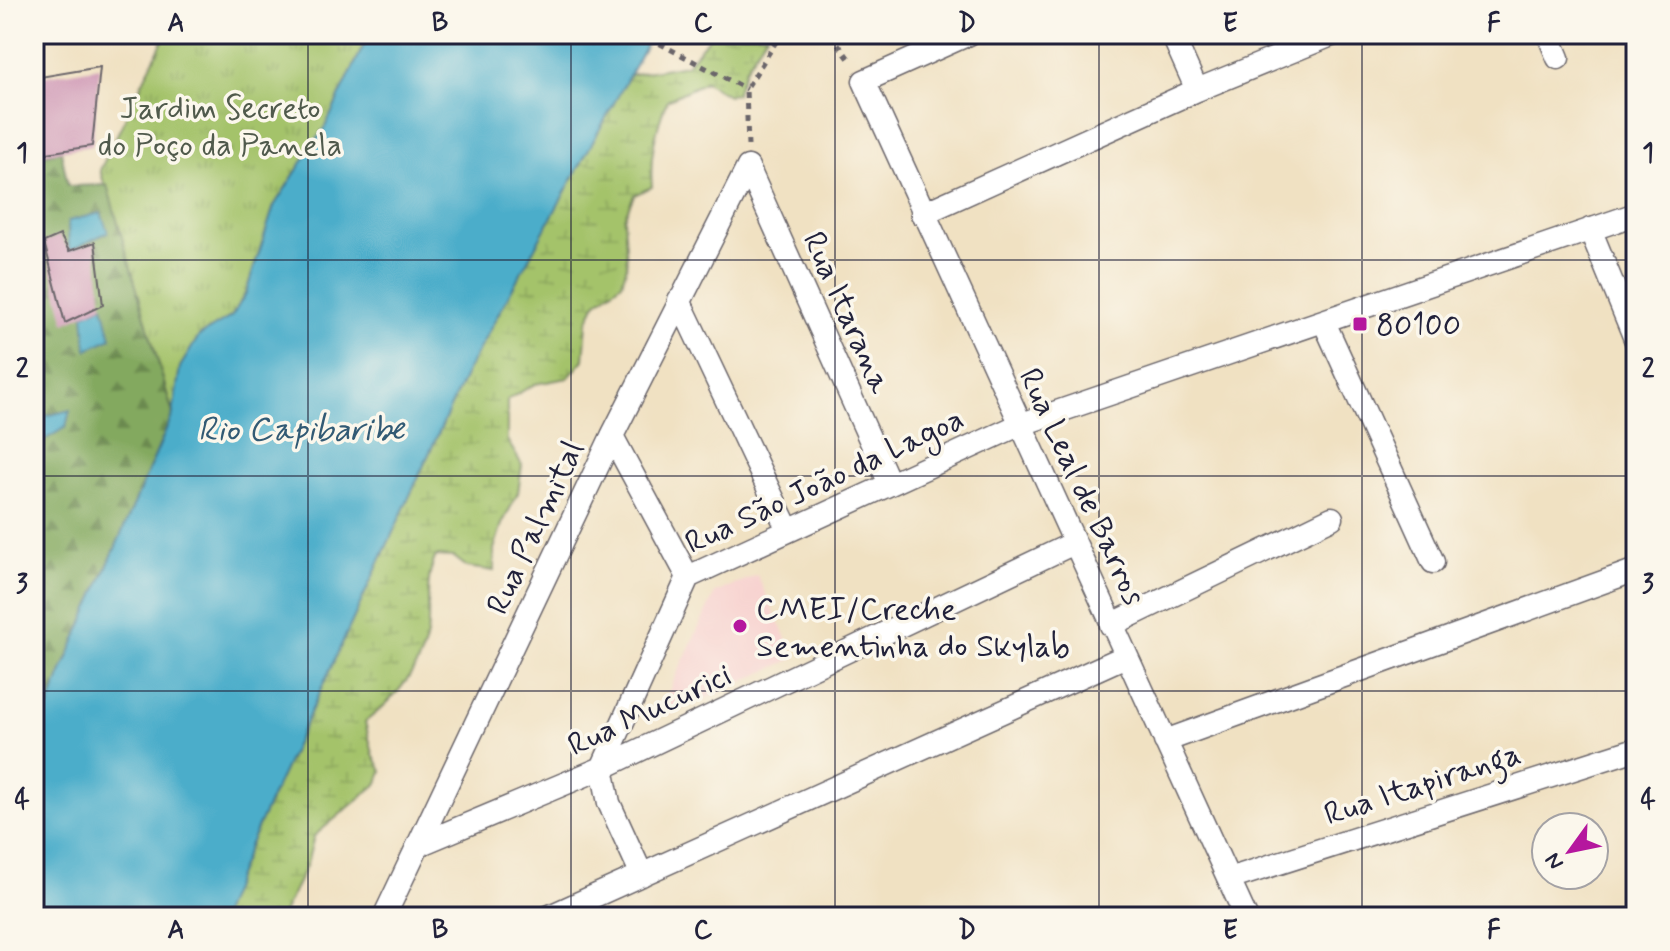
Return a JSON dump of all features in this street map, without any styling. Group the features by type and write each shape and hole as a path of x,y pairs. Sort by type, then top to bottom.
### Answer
{"street":[{"path":"864,81 969,34"},
{"path":"1172,34 1197,90"},
{"path":"922,214 1197,90 1334,34"},
{"path":"1548,34 1558,58"},
{"name":"Rua Leal de Barros","path":"864,81 922,214 1229,879 1238,915"},
{"name":"Rua Palmital","path":"384,917 612,436 748,167"},
{"name":"Rua Itarana","path":"748,167 890,484"},
{"name":"Rua São João da Lagoa","path":"602,768 688,577 1019,425 1636,214"},
{"path":"1590,229 1636,341"},
{"path":"679,300 788,530"},
{"path":"1324,322 1433,562"},
{"path":"612,436 688,577"},
{"path":"1111,625 1332,518"},
{"name":"Rua Mucurici","path":"421,844 602,768 1074,543"},
{"path":"1165,741 1636,570"},
{"path":"548,917 1126,656"},
{"name":"Rua Itapiranga","path":"1229,879 1636,749"},
{"path":"602,768 609,803 642,875"}],"path":[{"path":"748,167 746,89 781,34"},
{"path":"831,34 864,81"},
{"path":"649,38 746,89"}],"shaded area":[{"name":"CMEI/Creche Sementinha do Skylab","path":"757,575 795,658 667,716 662,709 665,699 715,593"}],"green space":[{"name":"Jardim Secreto do Poço da Panela","path":"166,34 369,34 326,125 274,206 246,292 232,316 199,336 180,367 173,414 100,170"},
{"path":"712,34 767,34 745,69 736,94 728,95 705,82 667,100 654,143 652,187 634,195 624,218 627,265 622,283 596,303 587,322 584,360 568,378 535,384 507,400 507,440 522,465 518,493 502,524 494,549 494,571 467,567 454,557 436,556 429,581 428,624 422,653 416,667 398,691 365,722 373,754 382,771 378,783 314,836 307,864 281,917 221,917 249,846 467,371 629,75 686,65"},
{"path":"61,151 68,186 107,185 173,414 60,676 34,746 34,157"}],"water":[{"name":"Rio Capibaribe","path":"369,34 652,34 467,371 249,846 221,917 34,917 34,746 60,676 173,414 180,367 199,336 232,316 246,293 274,206 326,125"},
{"path":"101,213 108,232 69,251 68,221"},
{"path":"103,305 111,338 87,350 84,314"},
{"path":"70,410 66,427 41,442 41,417"}],"building":[{"path":"100,67 92,146 34,155 34,78"},
{"path":"60,235 69,251 95,242 103,305 65,323 44,242"}],"ferry route":[{"path":"641,34 649,38"}],"place":[{"name":"80100","path":"1360,324"},
{"name":"CMEI/Creche Sementinha do Skylab","path":"740,626"}]}
